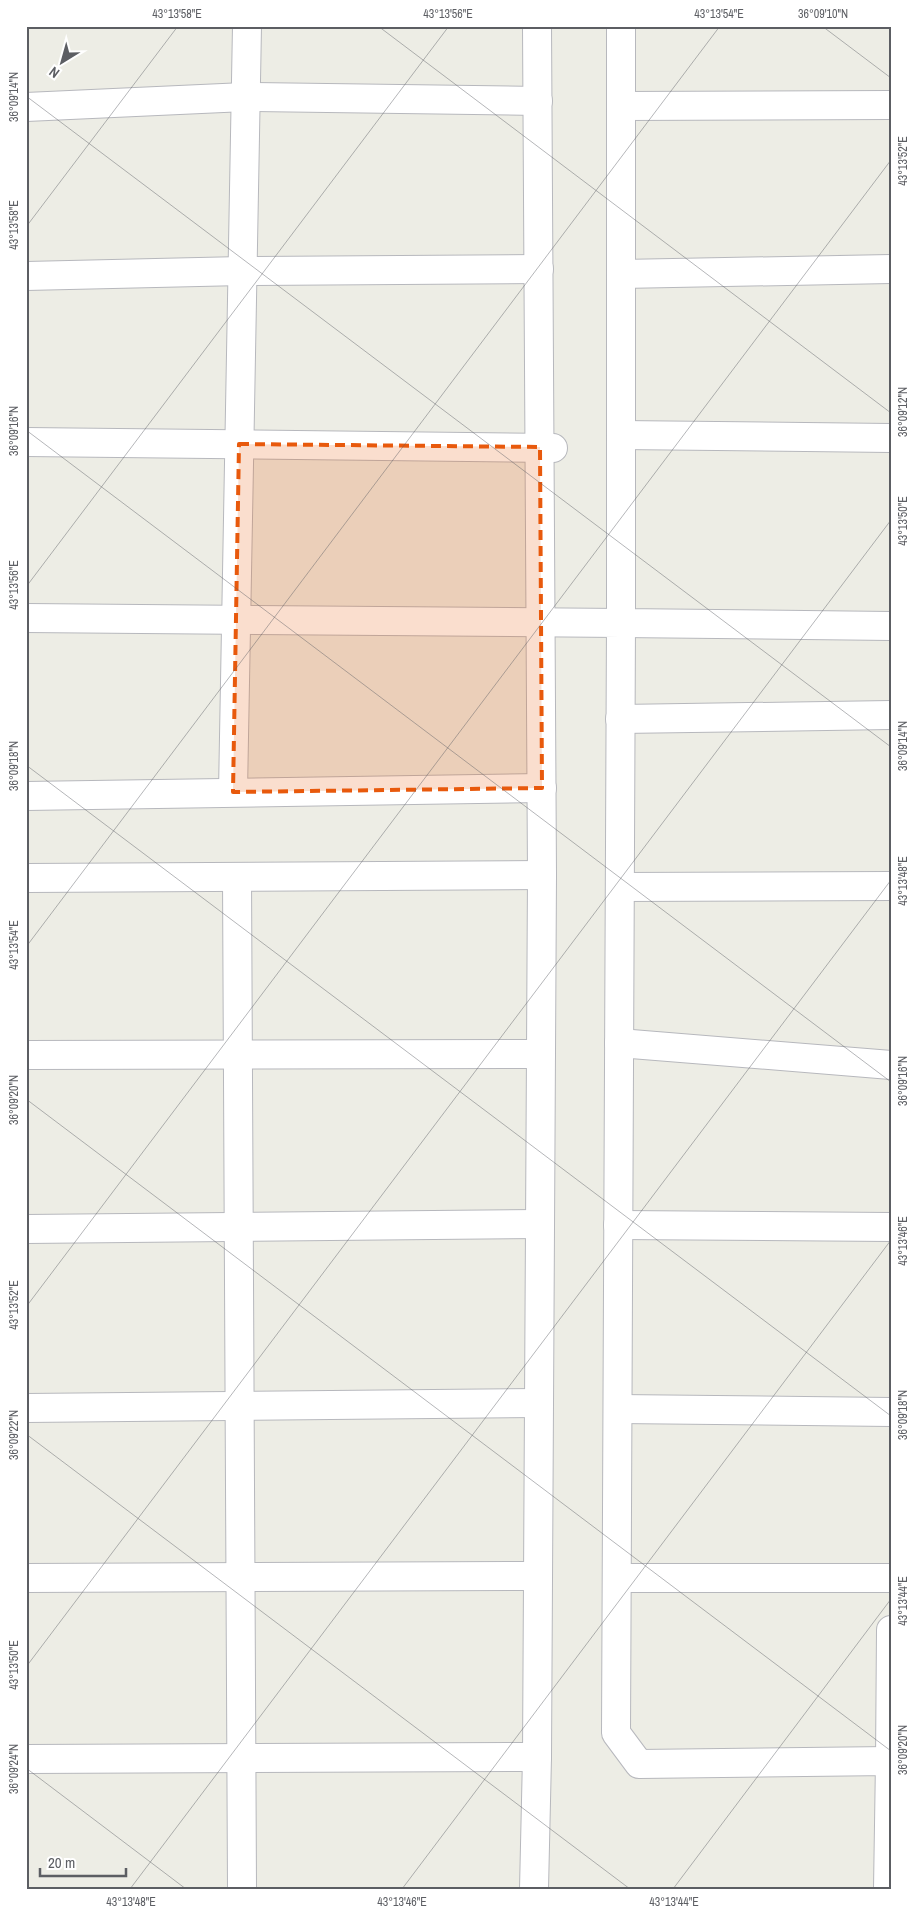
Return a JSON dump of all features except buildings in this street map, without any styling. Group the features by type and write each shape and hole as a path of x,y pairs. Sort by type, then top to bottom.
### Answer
{"street":[{"path":"233,792 247,26"},
{"path":"534,1889 537,1757 542,875 541,623 546,448 539,269 537,26"},
{"path":"621,26 621,623 616,1733 639,1764 890,1762"},
{"path":"26,107 245,97 538,102"},
{"path":"621,106 891,105"},
{"path":"26,276 242,271 539,269"},
{"path":"621,274 891,269"},
{"path":"620,435 891,438"},
{"path":"26,442 546,448"},
{"path":"26,618 891,626"},
{"path":"620,719 891,715"},
{"path":"26,796 542,788"},
{"path":"26,878 542,875"},
{"path":"238,877 242,1889"},
{"path":"620,888 891,886"},
{"path":"619,1043 891,1065"},
{"path":"26,1055 541,1054"},
{"path":"26,1229 540,1224"},
{"path":"618,1225 891,1227"},
{"path":"26,1408 539,1403"},
{"path":"618,1408 891,1412"},
{"path":"26,1578 538,1576"},
{"path":"617,1578 891,1578"},
{"path":"888,1889 891,1630"},
{"path":"26,1759 537,1757"}],"highlighted area":[{"path":"239,444 540,447 542,788 233,792"}]}
